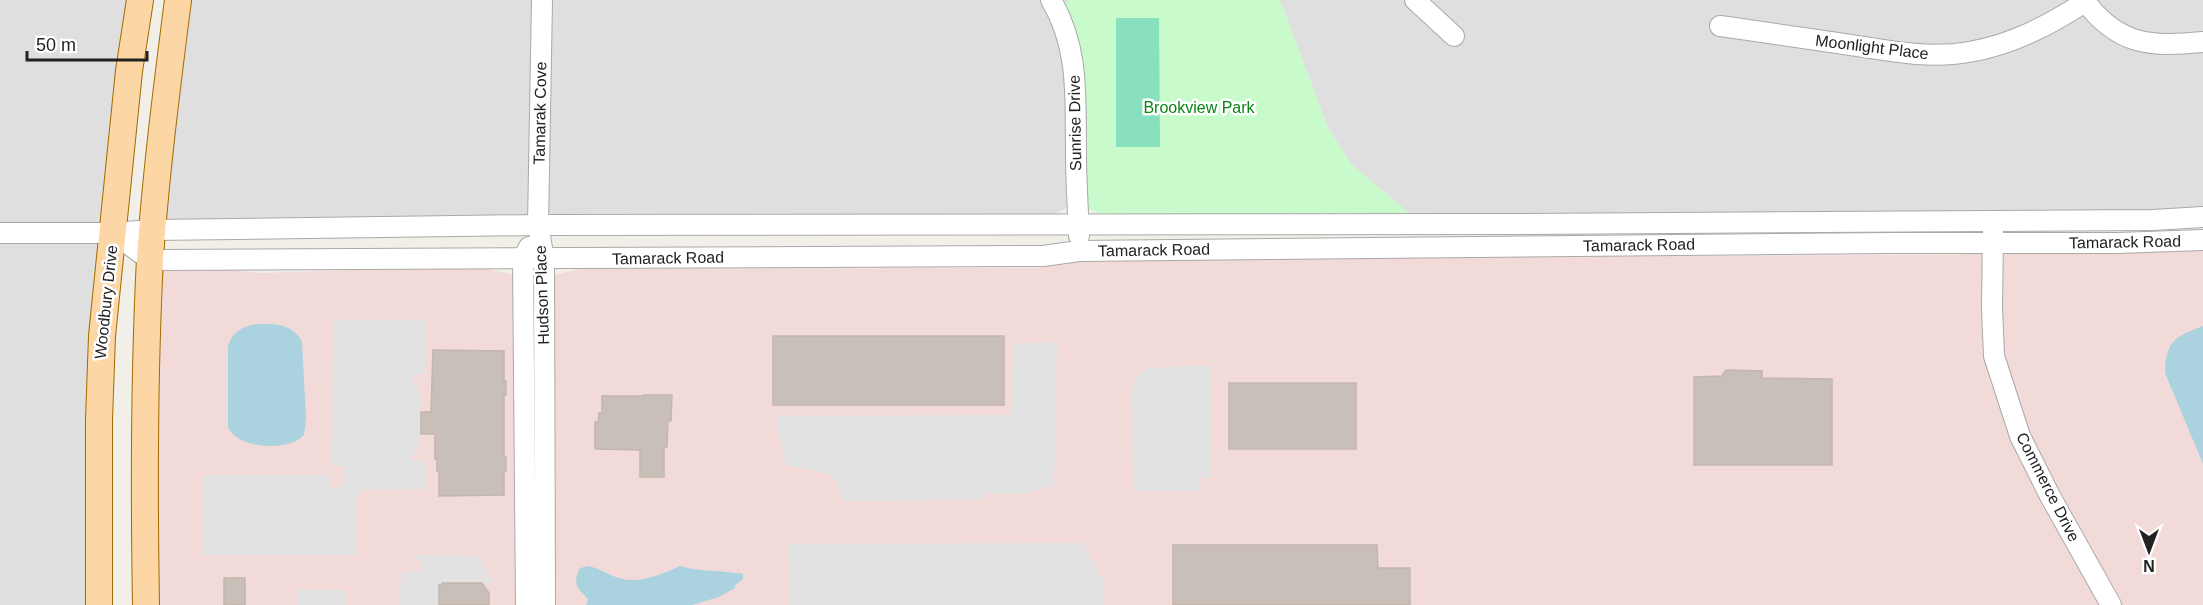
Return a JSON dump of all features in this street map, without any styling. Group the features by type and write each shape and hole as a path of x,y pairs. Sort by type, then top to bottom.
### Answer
{"main road":[{"name":"Woodbury Drive","path":"99,605 100,372 105,301 129,71 140,0"},
{"path":"146,605 146,375 150,261 178,0"}],"street":[{"name":"Tamarak Cove","path":"538,225 542,0"},
{"path":"1415,0 1454,36"},
{"path":"2085,1 2095,15 2128,38 2152,44 2203,42"},
{"name":"Moonlight Place","path":"1720,26 1909,54 1942,55 1969,52 2028,35 2055,22 2085,1"},
{"name":"Sunrise Drive","path":"1060,3 1074,58 1079,251"},
{"name":"Tamarack Road","path":"0,233 538,225 1518,224 2153,220 2203,217"},
{"name":"Commerce Drive","path":"1993,220 1994,356 2020,436 2050,496 2111,605"},
{"name":"Hudson Place","path":"525,605 523,259 538,225"},
{"name":"Hudson Place","path":"538,225 544,259 545,605"},
{"path":"113,233 150,261"},
{"name":"Tamarack Road","path":"150,261 1043,256 1079,251 2117,243 2203,240"}],"shaded area":[{"path":"0,0 140,0 129,71 99,605 0,605"},
{"path":"178,0 1071,0 1056,8 1067,33 1076,204 1050,216 222,218 152,230"},
{"path":"1280,0 2203,0 2203,207 2102,212 1410,214 1351,164 1328,128"},
{"path":"2203,247 2203,605 545,605 544,277 580,269 1037,268 1105,257 1936,255"},
{"path":"150,260 258,273 488,269 523,277 526,605 146,605"},
{"path":"333,320 426,320 426,374 414,374 411,377 420,392 421,412 420,442 411,458 414,461 426,461 426,489 360,490 355,501 355,555 203,555 203,475 329,475 330,488 337,488 344,483 345,467 332,465"},
{"path":"1057,342 1054,485 1024,494 986,494 986,499 843,502 842,494 832,475 786,465 778,429 778,416 1011,415 1013,344"},
{"path":"1212,365 1211,477 1199,478 1199,491 1133,491 1132,390 1138,375 1148,368"},
{"path":"1083,543 1104,582 1104,605 789,605 788,544"},
{"path":"416,555 475,556 494,583 442,583 439,585 439,605 400,605 401,572 423,570"},
{"path":"297,590 345,590 345,605 297,605"}],"green space":[{"name":"Brookview Park","path":"1071,0 1280,0 1328,128 1351,164 1410,214 1104,215 1076,204 1074,81 1056,8"},
{"path":"1116,18 1159,18 1160,147 1116,147"}],"water":[{"path":"256,324 283,326 294,331 302,342 306,418 304,435 287,444 264,446 253,444 234,435 228,428 228,346 238,331"},
{"path":"2203,326 2203,464 2165,373 2167,353 2174,341 2185,333"},
{"path":"586,566 630,580 656,576 680,566 743,574 743,579 735,585 735,588 719,597 692,605 586,605 588,599 579,589 576,579 579,569"}],"building":[{"path":"773,336 1004,336 1004,405 773,405"},
{"path":"433,350 504,351 506,471 504,471 504,495 439,496 435,434 421,434 421,412 431,412"},
{"path":"1726,370 1762,371 1762,378 1832,379 1832,465 1694,465 1694,377 1722,376"},
{"path":"1229,383 1356,383 1356,449 1229,449"},
{"path":"672,395 671,421 668,420 667,447 664,448 664,477 640,477 640,450 595,449 595,422 598,422 599,413 602,413 602,396"},
{"path":"1173,545 1377,545 1378,568 1410,568 1410,605 1173,605"},
{"path":"224,578 245,578 245,605 224,605"},
{"path":"442,583 482,583 489,593 489,605 439,605 439,585"}]}
